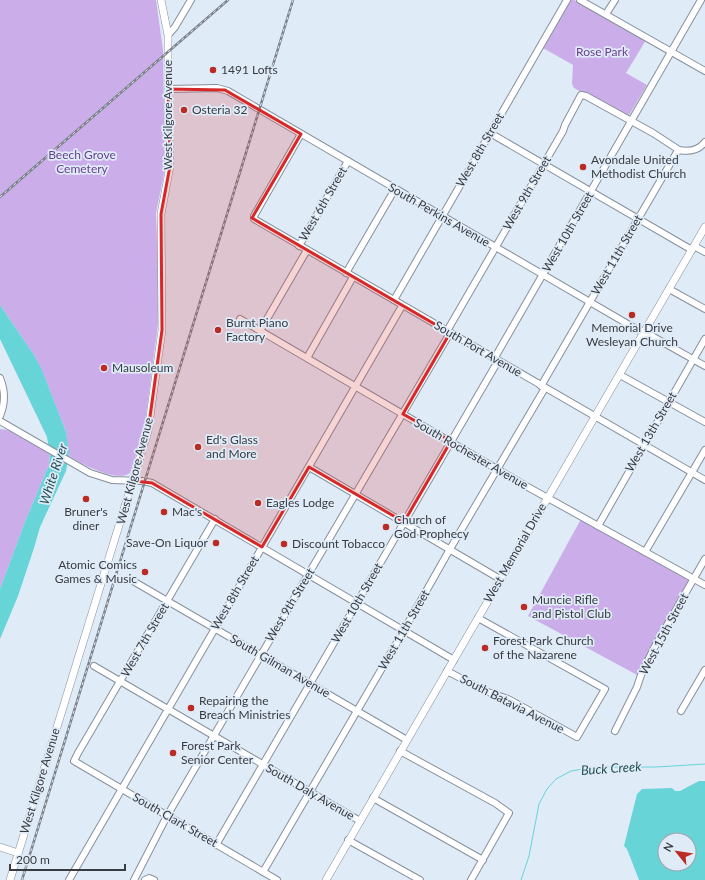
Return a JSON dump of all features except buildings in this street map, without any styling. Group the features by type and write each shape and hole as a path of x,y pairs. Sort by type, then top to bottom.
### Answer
{"main road":[{"name":"West Kilgore Avenue","path":"10,880 134,481 148,431 162,330 161,214 170,168 168,35 161,0"},
{"name":"West Memorial Drive","path":"326,880 705,228"},
{"path":"0,847 18,853"}],"street":[{"path":"168,35 192,0"},
{"name":"West 8th Street","path":"394,300 567,0"},
{"path":"580,0 705,71"},
{"path":"606,14 615,0"},
{"name":"West 10th Street","path":"216,844 451,441 630,121 701,0"},
{"name":"South Perkins Avenue","path":"168,89 213,88 225,90 442,217 705,366"},
{"name":"West 9th Street","path":"134,880 168,816 214,736 403,414 563,130 581,95 586,96 630,121"},
{"path":"630,121 679,150 689,152 695,150 705,142"},
{"path":"490,133 638,219 693,248 705,252"},
{"name":"South Port Avenue","path":"301,134 254,216 254,219 705,480"},
{"name":"West 11th Street","path":"263,872 404,630 590,302 679,150"},
{"name":"West 6th Street","path":"299,246 348,162"},
{"path":"346,273 395,189"},
{"name":"West 6th Street","path":"260,331 307,250"},
{"path":"307,358 353,277"},
{"path":"669,289 705,309"},
{"name":"West 8th Street","path":"72,879 121,789 402,306"},
{"name":"South Rochester Avenue","path":"240,319 547,498 705,586"},
{"name":"West 13th Street","path":"598,526 705,339"},
{"path":"620,375 705,422"},
{"path":"0,378 4,396 3,408 0,416"},
{"path":"0,421 30,437 84,470 106,478 134,481"},
{"path":"645,552 705,450"},
{"path":"309,467 500,579"},
{"name":"South Batavia Avenue","path":"134,481 145,481 152,483 454,660"},
{"name":"West 7th Street","path":"74,760 215,519"},
{"name":"West 15th Street","path":"615,731 654,648 705,559"},
{"name":"South Gilman Avenue","path":"133,581 407,740"},
{"name":"South Batavia Avenue","path":"447,671 485,691 508,699 577,737 605,689 478,618"},
{"name":"South Daly Avenue","path":"94,666 360,821"},
{"path":"681,711 705,670"},
{"path":"400,751 495,803 509,813 471,880"},
{"name":"South Clark Street","path":"74,760 76,763 277,880"},
{"path":"373,798 483,860"},
{"name":"South Daly Avenue","path":"348,840 420,880"},
{"path":"145,880 149,878 154,880"}],"highlighted area":[{"path":"168,89 225,90 301,134 252,218 450,333 403,414 451,441 404,522 309,467 262,547 152,483 134,481 148,431 162,330 161,214 170,166"}],"green space":[{"name":"Beech Grove Cemetery","path":"0,0 156,0 163,50 165,169 156,213 159,284 158,324 144,430 130,473 124,475 116,476 99,471 69,456 66,432 43,373 34,355 0,305"},
{"name":"Rose Park","path":"570,0 574,0 646,40 626,73 647,85 628,117 574,88 572,84 573,65 543,48"},
{"path":"0,429 9,430 50,453 49,465 25,522 0,589"},
{"path":"581,519 691,580 639,676 528,616"}],"water":[{"name":"White River","path":"0,305 34,355 42,370 66,432 69,453 66,471 40,527 18,596 0,639 0,589 25,522 49,465 50,456 47,437 0,339"},
{"path":"699,781 705,781 705,880 639,880 627,849 624,846 637,794 642,789 672,788 675,791 680,791"}],"waterway":[{"name":"Buck Creek","path":"521,880 529,856 539,804 547,789 556,779 571,771 596,767 656,767 705,764"}],"railway":[{"path":"0,197 228,0"},
{"path":"22,880 293,0"}],"place":[{"name":"1491 Lofts","path":"213,70"},
{"name":"Osteria 32","path":"184,110"},
{"name":"Avondale United Methodist Church","path":"583,167"},
{"name":"Memorial Drive Wesleyan Church","path":"632,315"},
{"name":"Burnt Piano Factory","path":"218,330"},
{"name":"Mausoleum","path":"104,368"},
{"name":"Ed's Glass and More","path":"198,447"},
{"name":"Bruner's diner","path":"86,499"},
{"name":"Eagles Lodge","path":"258,503"},
{"name":"Mac's","path":"164,512"},
{"name":"Church of God Prophecy","path":"386,527"},
{"name":"Save-On Liquor","path":"216,543"},
{"name":"Discount Tobacco","path":"284,544"},
{"name":"Atomic Comics Games & Music","path":"145,572"},
{"name":"Muncie Rifle and Pistol Club","path":"524,607"},
{"name":"Forest Park Church of the Nazarene","path":"485,648"},
{"name":"Repairing the Breach Ministries","path":"191,708"},
{"name":"Forest Park Senior Center","path":"173,753"}]}
